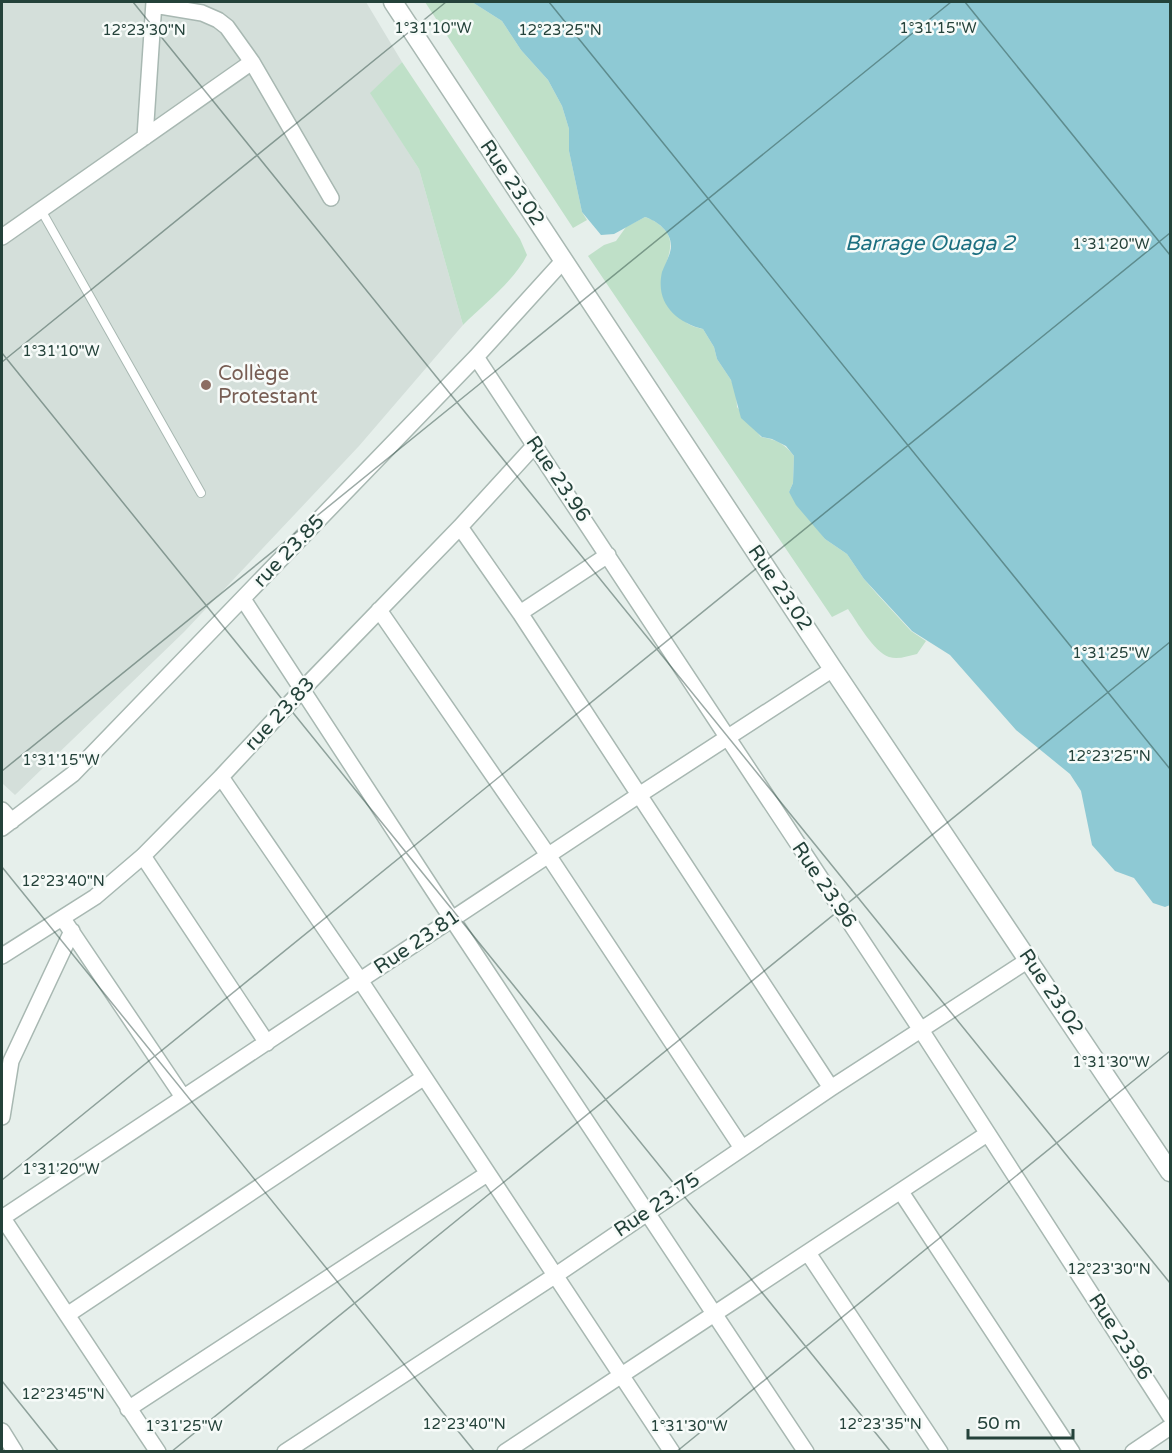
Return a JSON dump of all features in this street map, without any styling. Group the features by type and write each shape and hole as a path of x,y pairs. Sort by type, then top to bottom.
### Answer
{"street":[{"name":"Rue 23.02","path":"393,2 833,669 1030,959 1170,1172"},
{"path":"145,137 154,3 202,13 227,27 252,62 331,198"},
{"path":"2,237 252,62"},
{"name":"rue 23.85","path":"5,820 73,774 476,357 563,261"},
{"name":"Rue 23.96","path":"476,357 921,1030 1170,1416"},
{"name":"rue 23.83","path":"2,956 67,925 95,897 143,856 460,527 535,445"},
{"path":"460,527 520,613 831,1088"},
{"path":"520,613 608,555"},
{"path":"243,599 452,919 806,1452"},
{"path":"380,610 548,855 742,1148"},
{"name":"Rue 23.81","path":"2,1218 548,855 833,669"},
{"path":"221,777 360,980 672,1452"},
{"path":"143,856 267,1042"},
{"path":"2,1117 11,1061 67,925"},
{"path":"67,925 183,1097"},
{"name":"Rue 23.75","path":"285,1452 556,1275 831,1088 1030,959"},
{"path":"2,1047 11,1061"},
{"path":"67,1315 423,1078"},
{"path":"505,1452 987,1134"},
{"path":"128,1409 487,1174"},
{"path":"901,1192 1072,1452"},
{"path":"2,1218 158,1452"},
{"path":"808,1253 940,1452"},
{"path":"1133,1452 1170,1427"},
{"path":"2,1431 15,1452"}],"lane":[{"path":"40,210 201,493"}],"shaded area":[{"name":"Collège Protestant","path":"2,2 366,2 402,62 371,93 419,169 463,325 359,446 184,632 15,795 2,783"}],"green space":[{"path":"425,2 472,2 502,21 521,50 548,80 562,106 569,129 569,151 582,212 587,220 573,228"},
{"path":"402,62 520,239 527,255 507,283 463,325 419,169 370,93"},
{"path":"645,217 660,225 669,238 670,248 662,279 662,290 666,301 685,322 703,329 736,391 737,407 761,437 780,443 794,456 793,483 789,492 825,539 847,554 877,594 911,631 926,641 917,654 899,658 889,657 872,643 848,609 832,617 588,256 604,245 616,241 626,227"}],"water":[{"name":"Barrage Ouaga 2","path":"472,2 1170,2 1170,905 1165,907 1153,903 1134,878 1115,871 1092,845 1081,791 1070,774 1016,730 950,655 912,631 864,579 847,554 825,539 796,505 789,492 793,483 794,456 786,446 762,437 741,418 731,380 717,359 714,347 703,329 684,322 670,310 665,302 661,283 662,272 671,246 666,231 645,217 614,234 601,235 582,212 569,151 569,129 562,106 548,80 521,50 502,21"}],"place":[{"name":"Collège Protestant","path":"206,385"}]}
